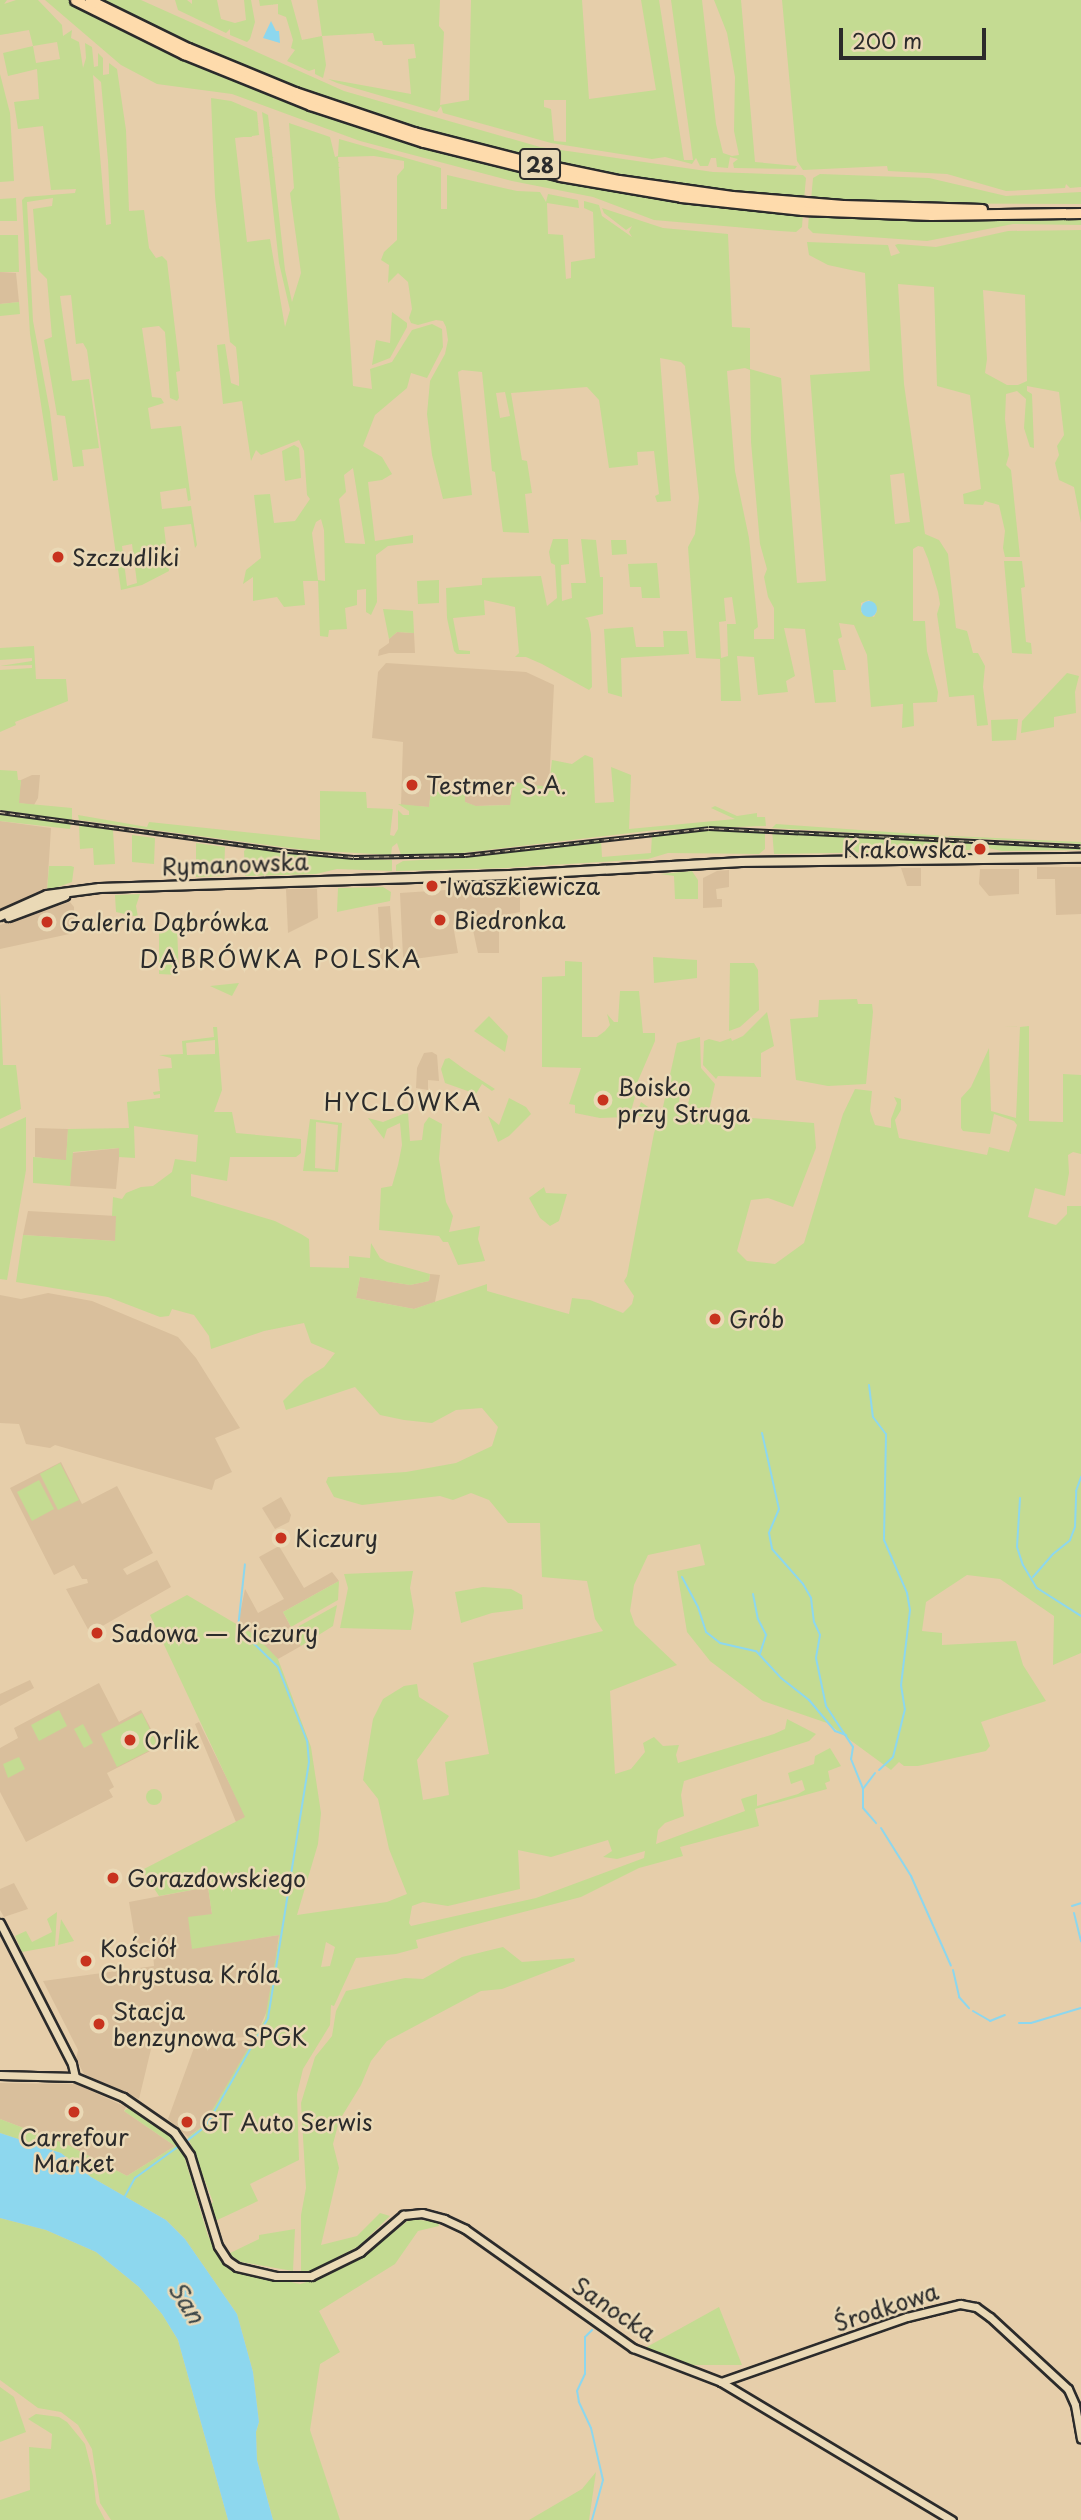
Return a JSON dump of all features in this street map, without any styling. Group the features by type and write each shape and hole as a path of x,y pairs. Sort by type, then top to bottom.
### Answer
{"main road":[{"name":"28","path":"75,0 184,54 310,105 430,144 560,176 667,195 802,210 931,215 1081,211"},
{"name":"28","path":"90,0 188,48 304,95 414,132 549,166 664,187 782,201 892,207 1081,211"},
{"name":"Rymanowska","path":"0,918 47,895 100,888 394,879 742,862 1081,858"}],"street":[{"path":"0,1923 72,2064 75,2077 0,2075"},
{"name":"Sanocka","path":"75,2077 123,2097 181,2139 195,2167 215,2239 227,2260 246,2269 298,2278 316,2275 360,2252 403,2215 414,2212 432,2215 465,2229 639,2352 722,2382 952,2520"},
{"name":"Środkowa","path":"722,2382 907,2318 960,2304 976,2307 990,2316 1068,2389 1076,2404 1081,2438"}],"shaded area":[{"path":"0,272 16,273 19,302 0,304"},
{"path":"397,632 414,633 415,653 389,653 378,656 379,650 389,643 389,639"},
{"path":"386,663 526,672 554,685 549,787 511,805 475,806 465,802 465,794 431,791 429,807 401,805 403,742 372,738 378,672"},
{"path":"40,775 38,798 34,805 18,803 21,780"},
{"path":"0,821 51,828 47,891 0,909"},
{"path":"1037,867 1081,867 1081,914 1056,915 1055,879 1037,879"},
{"path":"901,868 921,868 921,886 907,886"},
{"path":"980,869 1019,869 1019,894 989,896 979,884"},
{"path":"729,870 729,887 716,889 717,899 722,899 722,907 703,908 703,878 717,871"},
{"path":"520,885 520,912 499,916 499,953 478,953 471,921 453,925 458,953 407,960 403,957 400,893"},
{"path":"286,889 317,889 318,918 288,933"},
{"path":"70,902 74,907 74,933 0,949 0,925"},
{"path":"390,906 394,958 381,963 378,907"},
{"path":"432,1052 437,1055 439,1081 428,1080 428,1090 416,1088 417,1068 424,1053"},
{"path":"35,1128 68,1129 66,1161 35,1157"},
{"path":"120,1148 116,1189 70,1186 72,1153"},
{"path":"28,1211 116,1216 116,1241 23,1235"},
{"path":"430,1274 440,1275 435,1302 414,1309 356,1298 360,1277 410,1285 429,1281"},
{"path":"48,1293 92,1301 178,1337 196,1358 240,1428 215,1438 232,1472 215,1480 212,1490 55,1445 50,1448 26,1444 19,1424 0,1423 0,1295 21,1299"},
{"path":"61,1462 82,1504 117,1486 153,1553 123,1569 127,1575 157,1560 171,1587 90,1633 66,1589 88,1583 87,1579 82,1579 74,1565 54,1575 10,1488"},
{"path":"281,1497 291,1515 289,1522 275,1529 262,1508"},
{"path":"279,1546 304,1588 332,1572 339,1581 283,1612 301,1646 278,1659 240,1626 239,1619 245,1589 258,1613 284,1599 259,1557"},
{"path":"30,1680 34,1688 0,1706 0,1694"},
{"path":"99,1683 119,1722 141,1710 160,1746 107,1773 114,1787 109,1790 113,1797 26,1842 0,1792 0,1748 18,1738 14,1728"},
{"path":"199,1722 246,1817 236,1822 195,1724"},
{"path":"14,1883 28,1909 4,1917 0,1910 0,1889"},
{"path":"208,1887 212,1914 193,1948 279,1935 270,2004 256,2036 152,2045 139,2099 84,2074 76,2059 78,2050 43,1981 154,1966 153,1954 138,1956 129,1902"},
{"path":"255,2039 203,2126 188,2137 168,2119 195,2045"},
{"path":"0,2083 76,2084 126,2107 124,2111 175,2146 127,2176 68,2145 0,2119"}],"green space":[{"path":"0,0 7,0 4,4 16,0 38,0 62,25 63,36 72,30 71,38 79,42 83,68 86,58 85,43 92,47 94,67 98,66 98,53 103,58 103,75 109,74 109,63 117,69 126,130 129,211 144,210 149,248 156,258 162,256 167,261 180,371 176,372 179,398 177,401 170,398 165,332 159,326 142,328 152,397 161,398 164,403 148,408 151,429 181,426 191,500 188,501 186,488 160,492 162,509 191,506 197,545 195,548 191,524 164,527 169,571 142,585 121,590 87,350 83,343 76,344 71,295 60,296 72,381 89,379 99,448 82,450 84,466 73,467 65,416 57,415 44,340 52,337 47,279 38,270 33,209 52,206 53,198 27,202 33,321 50,412 58,480 53,481 30,334 22,200 25,197 75,193 76,189 51,190 43,126 18,129 14,102 39,99 37,69 8,76 3,53 33,46 29,30 0,35","holes":["57,42 60,59 36,63 33,46","93,75 101,82 108,161 111,224 106,225","132,544 137,583 127,586 122,546"]},
{"path":"45,0 68,0 113,23 397,138 534,174 803,213 802,227 796,232 654,220 593,197 512,181 360,141 232,94 157,84 121,65"},
{"path":"97,0 141,0 344,91 540,147 713,172 803,175 806,178 804,200 655,183 538,161 404,125 306,93 212,54"},
{"path":"175,0 187,0 192,4 192,0 217,0 221,19 235,23 246,20 244,0 251,0 255,22 250,39 247,42 230,35 230,29 226,33 178,10"},
{"path":"259,0 291,0 302,40 322,36 326,65 323,78 315,74 315,69 309,71 287,61 295,50 291,48 293,40 286,17 278,14 278,4 260,6"},
{"path":"317,0 440,0 439,26 444,32 440,105 469,100 471,0 582,0 589,99 656,90 641,0 659,0 684,160 693,160 671,0 702,0 716,124 723,153 732,156 739,155 734,131 735,77 727,33 714,0 741,0 755,162 797,166 795,169 734,168 733,163 738,159 730,157 728,168 717,167 716,158 711,158 708,166 700,166 696,158 692,164 665,157 652,159 551,143 443,113 441,106 437,112 328,79 411,94 408,59 416,58 414,44 383,45 382,41 375,41 373,33 322,36","holes":["544,100 566,100 566,142 554,141 551,109 544,107"]},
{"path":"782,0 1081,0 1081,187 1070,188 1066,184 1065,188 1006,191 947,174 888,171 887,166 803,170 797,161"},
{"path":"0,74 10,113 14,181 0,182"},
{"path":"211,98 231,101 257,112 259,135 235,138 247,242 270,239 285,327 290,310 279,263 262,112 268,115 285,270 292,302 301,273 290,193 294,188 289,123 330,137 335,157 338,156 339,139 441,168 441,209 447,209 447,175 517,191 540,192 546,202 548,194 578,200 579,208 547,203 548,234 563,235 566,279 571,278 571,262 595,258 593,212 584,208 584,201 599,205 602,216 632,237 629,232 632,226 626,230 604,213 602,208 663,228 728,234 732,327 750,328 750,369 781,378 797,583 826,581 810,375 870,371 865,273 828,265 809,255 807,242 888,245 891,256 900,253 895,245 898,244 936,247 1008,231 1081,230 1081,523 1074,487 1059,480 1055,463 1059,455 1057,446 1064,435 1059,392 1027,386 1027,391 1032,394 1034,448 1030,447 1024,428 1026,399 1017,391 1006,394 1005,419 1009,455 1006,465 1011,470 1020,557 1005,557 1005,531 999,505 985,501 983,505 964,504 963,494 981,489 970,395 937,386 934,287 898,284 904,384 925,534 939,540 948,554 956,628 967,631 973,653 978,653 985,666 983,687 988,725 977,726 974,695 949,697 937,614 940,604 938,592 923,547 918,546 913,549 913,621 925,621 927,651 938,692 937,702 913,703 914,726 902,728 903,704 871,707 867,655 854,625 839,623 842,637 838,639 846,670 833,670 836,702 815,703 805,629 784,628 795,676 786,681 788,692 758,695 754,657 737,656 741,701 721,701 720,659 696,658 688,547 695,534 699,498 685,366 681,362 660,358 671,501 657,502 655,496 659,494 654,451 637,452 638,465 609,468 599,400 587,387 511,393 522,460 527,461 532,493 525,494 529,533 503,532 495,472 492,471 482,372 462,370 458,372 472,495 443,499 432,455 427,414 430,381 445,354 448,340 446,327 443,321 436,320 418,325 411,323 408,282 398,273 388,283 389,265 381,260 384,252 397,240 397,176 404,168 404,161 374,156 338,157 353,386 372,389 370,369 392,362 412,330 432,324 442,329 443,347 427,378 411,373 407,388 375,415 363,446 382,457 392,474 382,480 368,482 375,541 413,535 413,543 388,546 376,555 377,602 371,615 366,612 366,589 357,590 357,605 345,608 347,629 329,630 328,637 320,636 318,581 303,581 305,605 284,607 277,597 253,601 253,577 243,584 246,570 261,558 254,495 270,494 274,523 295,521 310,499 307,495 304,451 299,440 261,455 256,450 251,461 242,401 223,404 217,345 225,344 231,383 239,386 239,377 236,347 230,342 215,196","holes":["983,290 1025,295 1027,381 1018,385 1007,385 985,373 987,359","745,368 750,370 751,442 760,544 767,569 764,577 768,597 774,608 774,639 754,639 754,630 758,627 749,538 735,471 727,371","505,392 510,416 500,418 496,393","353,468 365,544 345,543 339,499 346,492 344,475","904,473 910,522 895,524 890,475","321,519 324,530 325,581 318,580 312,533 316,522","732,597 736,624 727,624 728,656 721,658 719,622 726,621 724,598","869,600 877,611 874,617 861,612 861,603"]},
{"path":"820,174 929,178 1006,196 1081,192 1081,204 857,203 811,200 813,178"},
{"path":"16,198 17,221 0,221 0,199"},
{"path":"809,214 1081,216 1081,225 1013,224 927,241 813,233 808,228"},
{"path":"0,235 18,235 19,272 0,272"},
{"path":"19,302 20,314 0,316 0,304"},
{"path":"392,312 407,323 407,327 390,358 372,365 376,340 390,343"},
{"path":"294,445 299,448 301,478 285,481 282,451"},
{"path":"553,539 568,539 569,564 561,565 562,601 572,598 571,583 586,583 581,539 596,540 600,577 603,577 603,614 585,618 588,620 591,634 592,687 589,690 542,664 526,657 515,657 519,653 515,607 484,600 485,615 453,618 459,650 470,651 470,654 457,654 454,651 447,618 446,588 482,585 482,578 541,576 547,606 557,598 555,565 551,563 549,552"},
{"path":"611,540 626,540 627,554 612,555"},
{"path":"1004,561 1022,561 1025,587 1021,588 1026,642 1031,643 1032,654 1012,653"},
{"path":"657,563 660,598 642,598 641,587 630,587 628,564"},
{"path":"439,580 439,603 418,604 417,581"},
{"path":"383,609 413,611 414,633 397,632 389,639"},
{"path":"633,627 636,647 664,647 663,631 687,631 689,654 621,658 622,697 608,693 604,629"},
{"path":"34,646 36,679 66,679 68,701 15,722 16,725 0,732 0,670 32,668 32,665 0,666 32,661 32,658 0,660 0,648"},
{"path":"1067,673 1079,676 1075,692 1076,713 1054,717 1054,727 1021,733 1022,721"},
{"path":"1018,719 1016,740 992,741 991,720"},
{"path":"585,755 593,758 595,803 614,802 611,767 631,775 629,829 735,819 711,808 715,806 737,816 757,813 757,817 765,817 766,826 656,830 445,855 401,855 397,843 392,847 391,855 304,850 79,820 78,815 147,827 149,822 320,840 320,791 366,792 367,808 393,809 390,835 394,836 398,829 398,810 403,815 409,815 409,811 398,804 429,807 431,791 465,794 465,802 476,806 510,805 513,782 549,787 552,760 572,764"},
{"path":"0,770 17,771 18,780 21,780 19,803 72,808 72,820 0,810"},
{"path":"0,814 71,823 70,829 0,821"},
{"path":"776,824 945,836 948,838 772,828"},
{"path":"79,825 113,830 115,864 94,865 93,848 80,849"},
{"path":"718,830 765,831 765,849 759,854 668,853 648,859 506,868 396,871 396,865 403,861 456,858 601,840 602,857 651,853 652,834"},
{"path":"772,830 944,841 944,851 774,854"},
{"path":"132,835 155,838 154,864 132,862"},
{"path":"948,837 1081,842 1081,844"},
{"path":"949,840 1081,847 1081,850 1002,851 979,846 979,849 945,852"},
{"path":"196,843 225,847 224,876 196,877"},
{"path":"247,848 326,857 392,860 392,871 337,869 316,874 245,876 244,851"},
{"path":"49,866 74,867 72,882 47,891"},
{"path":"692,871 698,880 698,899 675,899 674,876 660,874"},
{"path":"383,887 391,892 390,901 337,912 338,888"},
{"path":"140,894 136,906 138,917 116,912 115,895"},
{"path":"159,928 177,928 179,975 159,974"},
{"path":"653,957 697,960 697,978 654,983"},
{"path":"565,961 582,962 582,1037 597,1037 605,1031 610,1025 607,1014 614,1022 618,1022 620,991 639,991 643,1033 655,1033 655,1041 637,1083 628,1082 627,1086 637,1090 631,1111 626,1117 600,1118 575,1113 575,1105 569,1104 581,1068 542,1067 542,977 565,976"},
{"path":"730,963 754,963 758,970 759,1010 740,1027 729,1031"},
{"path":"239,983 232,996 210,986"},
{"path":"0,993 3,1065 16,1065 21,1109 0,1119"},
{"path":"857,999 858,1004 872,1004 873,1012 866,1084 828,1086 796,1080 790,1019 818,1017 819,1000"},
{"path":"767,1012 774,1046 761,1053 761,1077 718,1076 716,1079 703,1065 704,1041 709,1039 720,1042 731,1038 732,1041 743,1036"},
{"path":"489,1016 508,1036 505,1052 474,1031"},
{"path":"1029,1026 1029,1121 1063,1122 1063,1074 1081,1075 1081,1154 1073,1152 1068,1155 1069,1173 1065,1196 1035,1188 1028,1217 1056,1225 1067,1214 1067,1206 1081,1206 1081,1653 1053,1665 1054,1616 1000,1579 967,1575 926,1602 922,1631 942,1633 942,1645 1016,1641 1023,1665 1046,1701 981,1722 990,1746 986,1751 918,1766 904,1766 899,1762 891,1770 827,1723 763,1701 710,1661 687,1632 677,1571 705,1565 700,1544 648,1555 634,1585 630,1611 635,1625 677,1665 610,1691 615,1774 631,1769 645,1752 643,1743 654,1737 663,1746 679,1745 676,1755 678,1763 774,1734 785,1729 787,1719 816,1734 809,1741 684,1781 681,1795 684,1816 665,1823 658,1830 656,1844 745,1811 741,1799 757,1794 757,1806 798,1794 805,1790 802,1780 791,1784 788,1773 814,1764 815,1756 830,1748 841,1766 828,1771 830,1781 825,1783 827,1789 755,1809 759,1826 680,1847 683,1856 639,1868 581,1897 416,1940 418,1948 396,1954 356,1958 334,2006 331,2005 330,2025 303,2069 297,2094 299,2160 250,2184 258,2201 213,2222 208,2207 213,2202 188,2137 203,2126 265,2019 279,1935 192,1949 188,1917 212,1914 208,1887 159,1896 142,1870 245,1817 150,1615 187,1595 255,1635 278,1659 311,1747 321,1813 318,1844 297,1915 387,1902 407,1894 389,1849 378,1799 363,1780 373,1719 383,1699 404,1686 417,1684 419,1697 449,1716 417,1760 423,1800 449,1795 445,1762 489,1754 473,1663 603,1631 595,1619 587,1581 542,1577 540,1523 508,1523 489,1500 471,1493 453,1500 440,1496 362,1505 334,1497 326,1482 328,1477 406,1472 456,1463 492,1446 498,1427 482,1408 456,1410 432,1423 404,1420 380,1415 355,1387 286,1410 283,1401 305,1379 324,1367 335,1353 311,1343 304,1323 264,1331 211,1349 209,1336 194,1315 172,1309 169,1316 160,1317 108,1297 16,1282 23,1235 115,1241 116,1216 112,1216 113,1197 122,1199 126,1193 153,1186 172,1172 175,1159 196,1162 198,1135 134,1126 135,1158 119,1157 119,1148 73,1152 70,1186 33,1183 33,1157 66,1160 68,1129 129,1128 127,1102 160,1098 160,1094 154,1095 153,1092 160,1091 158,1069 172,1068 171,1058 159,1055 183,1054 182,1041 214,1037 213,1027 217,1027 222,1090 214,1112 232,1112 236,1133 301,1139 301,1153 296,1157 230,1157 227,1181 191,1174 191,1196 275,1221 301,1234 309,1239 310,1267 349,1268 349,1256 370,1258 371,1243 380,1258 387,1262 430,1274 429,1281 410,1285 360,1277 356,1298 414,1309 487,1284 487,1291 569,1314 572,1298 590,1300 623,1313 632,1304 634,1296 624,1281 654,1133 660,1117 636,1116 641,1102 661,1116 677,1043 700,1037 701,1068 715,1084 707,1120 726,1124 739,1117 814,1123 816,1148 793,1207 768,1198 751,1200 737,1251 747,1261 775,1264 804,1243 843,1114 855,1089 872,1091 870,1111 875,1125 891,1128 891,1119 897,1103 894,1097 901,1099 901,1110 895,1120 899,1138 987,1155 989,1147 1009,1152 1017,1125 1014,1121 994,1114 990,1134 963,1131 961,1098 971,1087 989,1048 991,1111 1016,1118 1020,1027","holes":["215,1040 215,1054 187,1055 186,1043","681,1084 692,1088 686,1112 678,1111","608,1840 612,1851 603,1857 617,1859 645,1851 644,1858 536,1898 411,1926 409,1923 412,1906 423,1902 448,1906 520,1889 518,1850 551,1857","326,1942 335,1947 330,1966 321,1967"]},
{"path":"449,1058 495,1089 492,1091 482,1084 476,1094 445,1083 441,1069 445,1059"},
{"path":"509,1098 526,1107 531,1114 509,1136 498,1142 488,1116 499,1125"},
{"path":"408,1112 410,1141 422,1140 424,1124 429,1117 442,1124 439,1159 446,1202 453,1216 449,1232 480,1226 478,1239 485,1261 458,1265 448,1242 443,1242 439,1236 379,1230 381,1188 392,1186 402,1145 400,1123 387,1129 384,1139 368,1118 383,1122"},
{"path":"26,1117 26,1170 7,1280 0,1279 0,1129"},
{"path":"310,1119 342,1123 338,1172 303,1171","holes":["316,1122 338,1125 335,1170 315,1168"]},
{"path":"544,1187 546,1193 567,1194 559,1221 550,1226 540,1218 529,1198"},
{"path":"60,1463 79,1500 58,1510 40,1474"},
{"path":"39,1480 54,1509 32,1521 17,1492"},
{"path":"413,1571 410,1588 414,1611 411,1630 340,1628 348,1588 344,1574"},
{"path":"339,1581 338,1600 291,1627 283,1612"},
{"path":"483,1587 511,1589 522,1595 523,1609 492,1613 461,1623 455,1592"},
{"path":"337,1605 333,1626 301,1646 292,1630"},
{"path":"59,1710 67,1726 39,1741 31,1725"},
{"name":"Orlik","path":"142,1713 158,1746 117,1767 101,1734"},
{"path":"83,1724 93,1743 84,1748 74,1729"},
{"path":"19,1757 25,1769 8,1778 3,1764"},
{"path":"151,1789 157,1789 162,1797 160,1803 151,1805 146,1800 146,1794"},
{"path":"57,1912 55,1946 22,1952 15,1936 26,1931 32,1942 52,1932 47,1919"},
{"path":"61,1919 74,1941 58,1945"},
{"path":"503,1947 522,1962 574,1958 575,1961 502,1989 481,1991 387,2041 371,2061 361,2085 339,2121 333,2144 339,2168 321,2245 357,2236 380,2213 390,2216 359,2246 311,2271 301,2272 301,2215 306,2188 301,2103 315,2057 332,2036 336,2011 346,1991 405,1978 423,1979 462,1957"},
{"path":"131,2106 172,2137 182,2149 208,2236 228,2268 300,2284 329,2275 370,2251 410,2219 438,2222 439,2226 418,2231 395,2264 319,2311 340,2352 320,2364 310,2430 340,2520 273,2520 257,2460 256,2432 259,2422 253,2372 237,2314 185,2239 166,2220 91,2177 61,2153 0,2133 0,2119 68,2145 127,2176 175,2146 124,2111"},
{"path":"0,2218 46,2230 96,2252 139,2287 162,2314 178,2340 228,2520 111,2520 100,2503 92,2449 78,2425 61,2412 38,2408 0,2380"},
{"path":"295,2229 293,2271 241,2262 228,2254 259,2239 259,2235"},
{"path":"719,2307 742,2365 690,2365 645,2348"},
{"path":"0,2387 14,2397 26,2432 0,2442"},
{"path":"36,2414 59,2417 67,2422 85,2444 96,2503 105,2520 0,2520 0,2500 30,2490 29,2447 51,2449 52,2434 28,2419"},
{"path":"596,2472 589,2520 529,2520 582,2489"}],"water":[{"path":"271,21 276,31 279,31 280,43 263,38"},
{"path":"866,601 872,601 877,609 875,615 866,617 861,612 861,606"},
{"name":"San","path":"0,2133 61,2153 91,2177 166,2220 185,2239 237,2314 253,2372 259,2422 256,2432 257,2460 273,2520 228,2520 178,2340 162,2314 139,2287 96,2252 46,2230 0,2218"}],"waterway":[{"path":"869,1385 873,1417 886,1434 884,1540 907,1593 910,1610 901,1685 905,1709 893,1757 879,1770"},
{"path":"762,1433 779,1509 769,1533 772,1549 803,1584 811,1598 814,1622 820,1635 816,1658 826,1706 853,1747 851,1759 863,1789"},
{"path":"1033,1577 1053,1554 1070,1540 1075,1527 1076,1491 1081,1477"},
{"path":"1020,1498 1017,1547 1023,1565 1037,1588 1081,1616"},
{"path":"188,2140 206,2126 268,2018 309,1762 307,1741 278,1667 238,1628 245,1564"},
{"path":"682,1577 698,1607 706,1632 720,1643 756,1651 781,1678 809,1700 835,1731 846,1735"},
{"path":"753,1594 758,1619 766,1635 760,1653"},
{"path":"875,1773 863,1789 863,1808 876,1823"},
{"path":"881,1828 911,1876 951,1966"},
{"path":"1072,1906 1081,1903"},
{"path":"1074,1913 1081,1941"},
{"path":"953,1970 959,1997 969,2008"},
{"path":"1019,2023 1031,2023 1081,2008"},
{"path":"973,2011 990,2021 1005,2015"},
{"path":"125,2196 135,2178 179,2146"},
{"path":"592,2330 585,2337 585,2374 577,2391 591,2428 603,2480 592,2520"}],"railway":[{"path":"0,812 288,851 354,857 465,855 709,828 1081,846"}],"place":[{"name":"Szczudliki","path":"58,557"},
{"name":"Testmer S.A.","path":"412,785"},
{"name":"Krakowska","path":"980,849"},
{"name":"Iwaszkiewicza","path":"432,886"},
{"name":"Biedronka","path":"440,920"},
{"name":"Galeria Dąbrówka","path":"47,922"},
{"name":"Boisko przy Struga","path":"603,1100"},
{"name":"Grób","path":"715,1319"},
{"name":"Kiczury","path":"281,1538"},
{"name":"Sadowa — Kiczury","path":"97,1633"},
{"name":"Orlik","path":"130,1740"},
{"name":"Gorazdowskiego","path":"113,1878"},
{"name":"Kościół Chrystusa Króla","path":"86,1961"},
{"name":"Stacja benzynowa SPGK","path":"99,2024"},
{"name":"Carrefour Market","path":"74,2112"},
{"name":"GT Auto Serwis","path":"187,2122"}],"district":[{"name":"DĄBRÓWKA POLSKA","path":"281,959"},
{"name":"HYCLÓWKA","path":"403,1102"}]}
